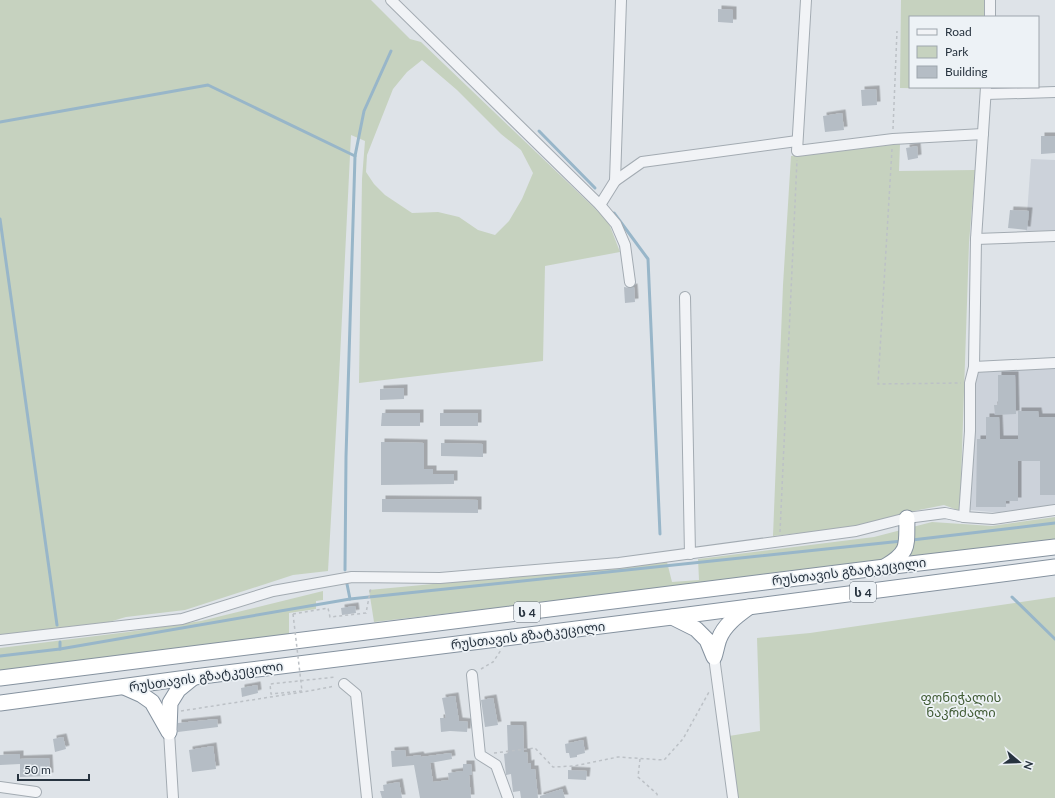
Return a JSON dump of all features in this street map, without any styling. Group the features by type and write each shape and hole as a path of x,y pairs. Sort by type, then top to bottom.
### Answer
{"highway":[{"path":"885,566 898,558 907,545 907,524"},
{"path":"907,545 923,558 933,561"},
{"name":"რუსთავის გზატკეცილი","path":"0,678 885,566 1055,547"},
{"name":"რუსთავის გზატკეცილი","path":"0,703 510,637 672,618 1055,567"},
{"path":"714,657 719,637 727,626 749,607"},
{"path":"672,618 696,629 707,640 714,657"},
{"path":"169,732 170,703 178,690 194,677"},
{"path":"124,687 142,695 152,702 169,732"}],"street":[{"path":"391,0 600,205 616,224 625,245 630,282"},
{"path":"615,180 621,0"},
{"path":"797,146 806,0"},
{"path":"990,0 990,16"},
{"path":"964,517 970,431 970,383 974,367 976,238 979,177 986,90 1055,92"},
{"path":"600,205 615,180 642,162 797,146 983,134"},
{"path":"976,238 1055,236"},
{"path":"685,297 690,554"},
{"path":"974,367 1055,363"},
{"path":"0,640 182,619 273,590 352,577 440,578 619,563 907,524 945,513 964,517 993,519 1055,510"},
{"path":"714,657 733,798"},
{"path":"472,675 480,755 496,765 508,798"},
{"path":"344,684 356,694 367,798"},
{"path":"169,732 174,798"},
{"path":"0,787 36,792"}],"path":[{"path":"897,31 893,139 878,384 970,383"},
{"path":"780,542 797,146"},
{"path":"169,712 309,691 344,684 341,677 270,684 270,694 302,690 293,614 328,608 330,617 366,613 370,593"},
{"path":"472,675 493,662 510,637"},
{"path":"480,755 509,750 535,748 553,767 574,766 618,757 664,760 684,739 706,696 717,680"},
{"path":"640,759 638,777 657,794 658,798"}],"shaded area":[{"path":"1031,159 1055,160 1055,241 1025,242"},
{"path":"1055,368 1055,505 1002,513 970,510 976,371"}],"green space":[{"path":"0,0 371,0 410,39 421,42 608,221 620,252 545,266 543,361 359,383 362,179 365,141 351,135 328,571 293,575 185,610 126,617 85,629 0,637","holes":["422,60 457,90 501,134 521,150 533,173 522,199 509,221 495,235 478,230 459,217 438,212 412,213 385,195 374,184 366,172 367,155 393,89 407,72"]},
{"path":"901,0 985,0 984,16 909,16 909,88 981,89 900,88"},
{"path":"900,144 899,171 975,170 969,243 960,511 944,505 909,512 856,527 773,536 783,285 791,156"},
{"path":"1055,517 1055,543 374,622 369,590 667,562 672,582 699,580 698,559 874,537 932,522 992,526"},
{"path":"323,591 323,600 316,601 316,609 289,613 289,636 0,673 0,648 201,621"},
{"name":"ფონიჭალის ნაკრძალი","path":"1055,597 1055,798 736,798 729,736 760,731 757,638 810,633"}],"building":[{"path":"718,9 733,10 733,23 718,22"},
{"path":"876,89 877,105 862,106 861,90"},
{"path":"842,113 844,130 825,132 823,116"},
{"path":"1041,136 1055,136 1055,153 1041,154"},
{"path":"917,146 918,158 908,160 906,148"},
{"path":"1010,210 1029,211 1027,230 1008,228"},
{"path":"624,287 634,287 635,302 625,303"},
{"path":"998,375 1015,375 1016,414 995,415 994,405 998,405"},
{"path":"404,388 404,399 380,400 380,389"},
{"path":"1018,411 1038,411 1039,417 1055,417 1055,495 1040,495 1040,461 1018,461 1018,501 1006,501 1006,507 976,507 977,439 986,439 986,417 999,417 1000,439 1018,439"},
{"path":"382,413 420,413 420,426 381,426"},
{"path":"440,413 478,413 478,426 440,426"},
{"path":"381,442 424,443 424,469 433,469 433,474 454,474 454,484 381,485"},
{"path":"441,443 483,444 483,457 441,456"},
{"path":"382,499 478,500 478,513 382,512"},
{"path":"355,606 356,613 342,615 341,608"},
{"path":"257,685 258,693 242,697 241,688"},
{"path":"455,696 459,721 468,722 467,732 441,732 440,718 446,718 442,698"},
{"path":"493,698 498,725 485,727 481,700"},
{"path":"217,719 218,727 178,732 178,723"},
{"path":"507,725 523,725 524,752 527,752 528,764 531,763 531,769 535,769 538,798 521,798 520,791 513,792 511,774 506,775 504,754 508,753"},
{"path":"63,737 66,749 55,752 53,739"},
{"path":"583,740 585,753 577,755 577,757 570,758 569,753 566,753 565,744"},
{"path":"213,746 216,769 192,772 189,750"},
{"path":"405,750 406,757 420,755 421,757 451,753 452,759 430,763 433,782 449,780 448,773 463,771 463,764 471,764 472,775 469,775 471,798 420,798 414,765 392,767 391,751"},
{"path":"20,754 20,759 49,758 50,776 20,777 20,764 0,765 0,755"},
{"path":"568,770 587,771 586,780 568,779"},
{"path":"399,782 402,798 382,798 380,791 384,791 383,785"},
{"path":"562,789 565,798 540,798 540,796"}],"waterway":[{"path":"345,570 346,457 355,156 364,111 391,51"},
{"path":"0,122 208,85 355,156"},
{"path":"539,131 595,188"},
{"path":"614,213 648,259 660,534"},
{"path":"0,219 57,625"},
{"path":"912,540 1055,523"},
{"path":"0,656 60,649 350,599 902,541"},
{"path":"347,584 350,599"},
{"path":"1012,597 1055,639"},
{"path":"60,642 60,649"}]}
